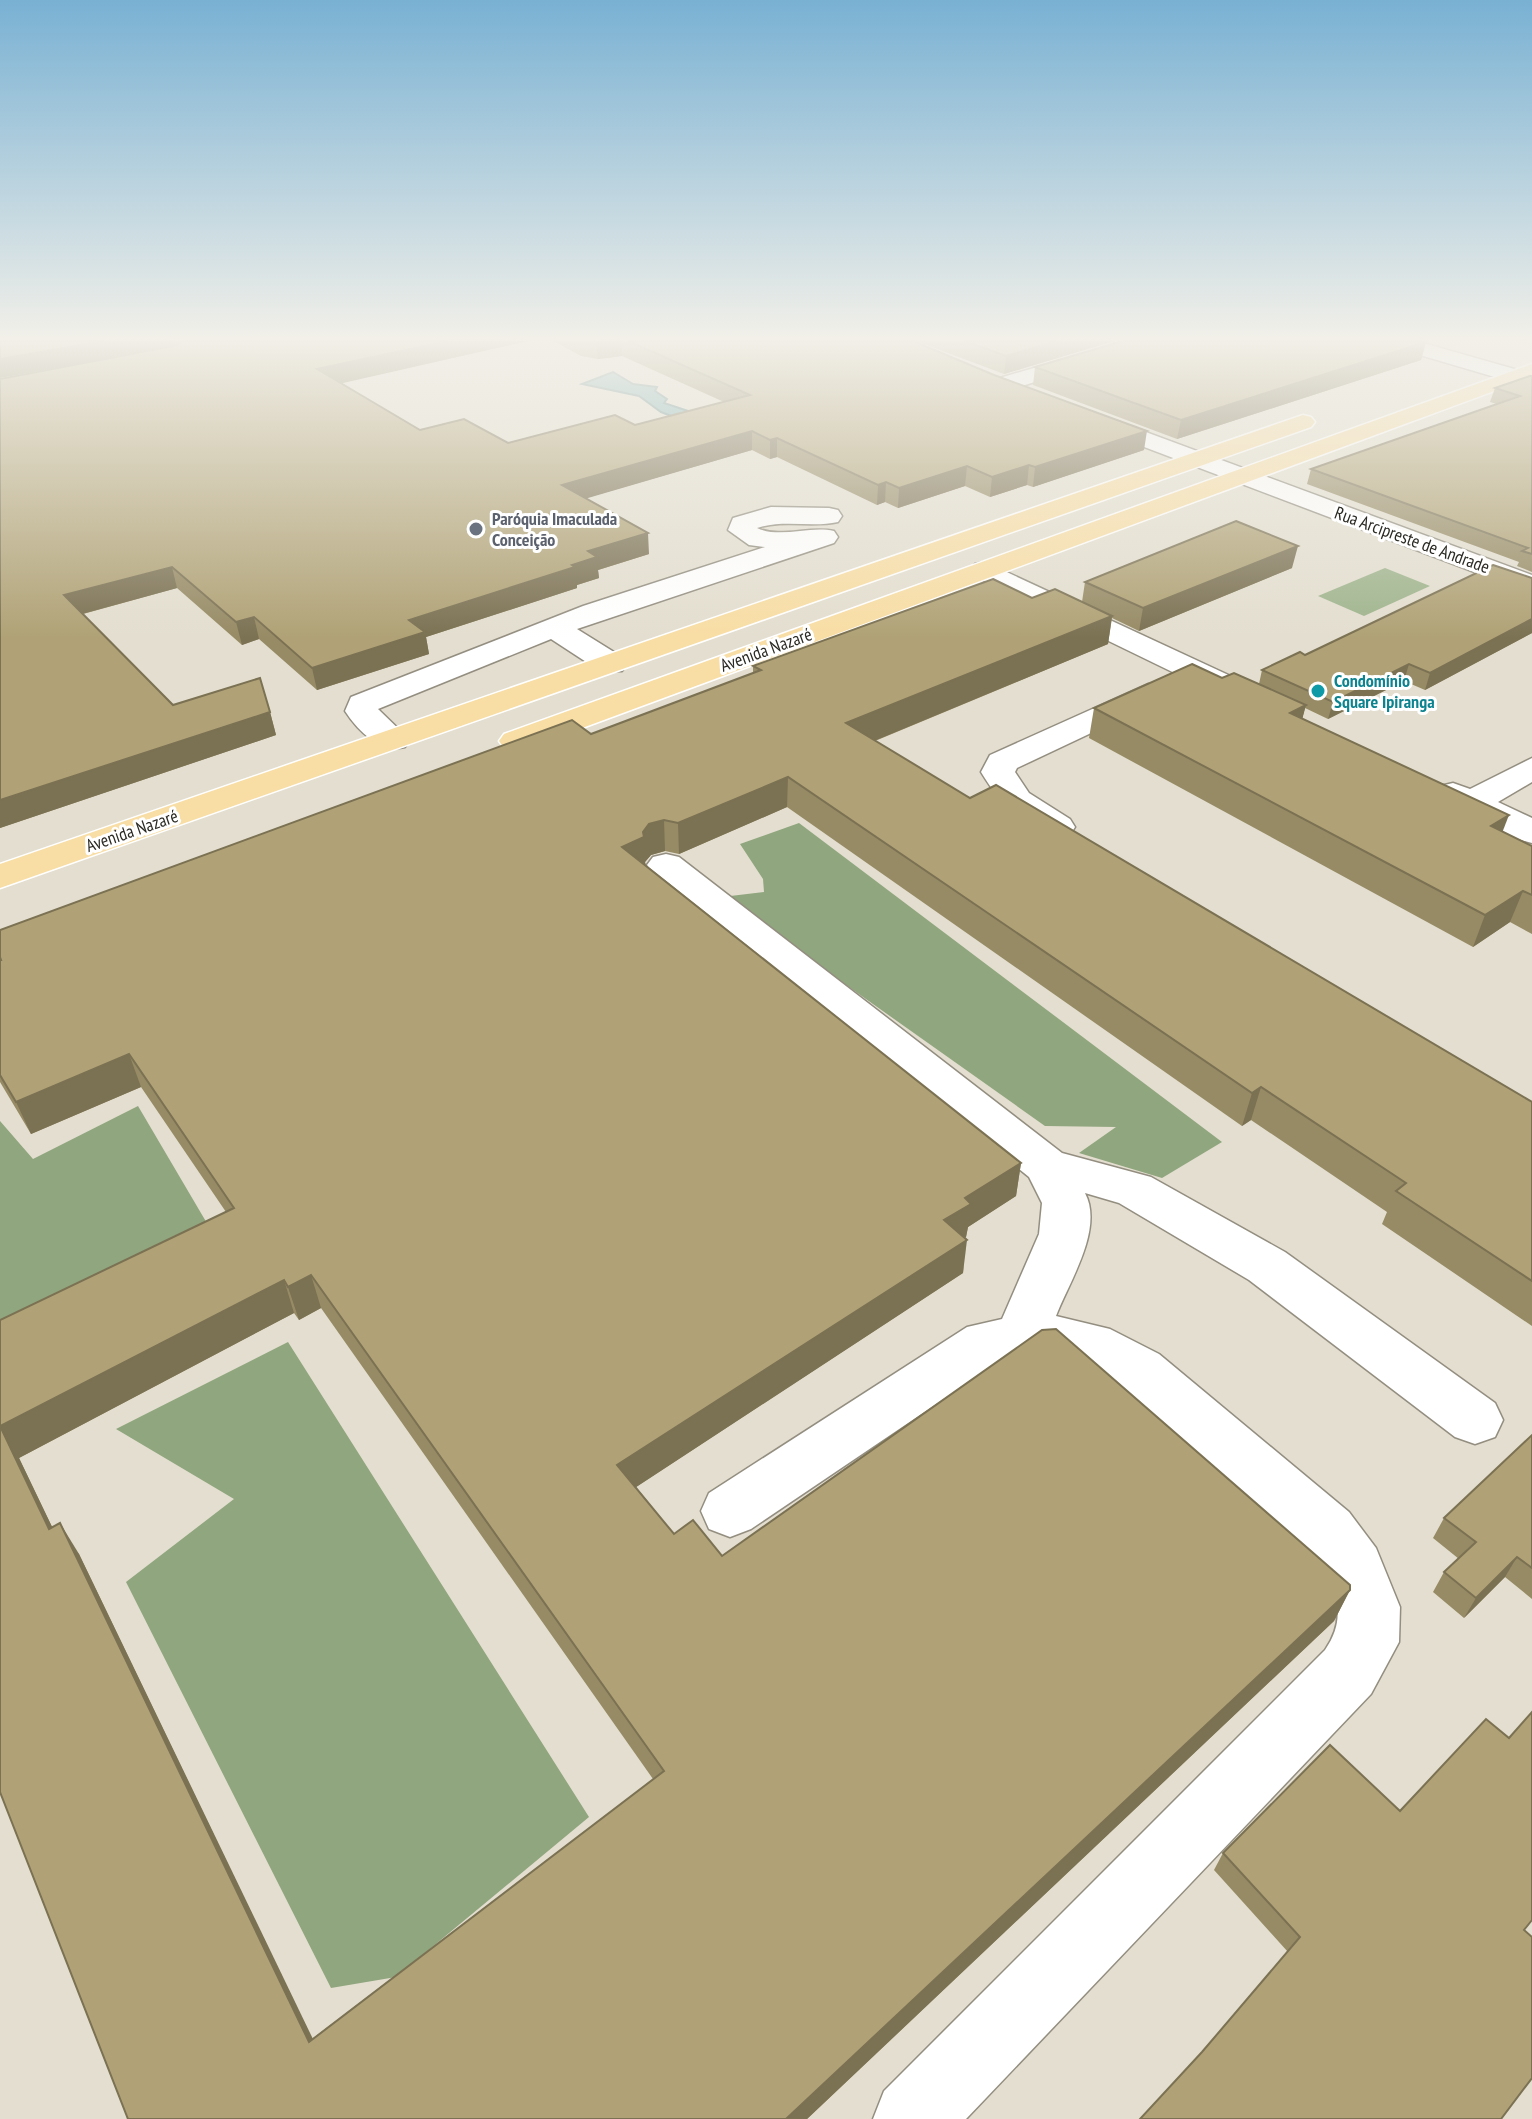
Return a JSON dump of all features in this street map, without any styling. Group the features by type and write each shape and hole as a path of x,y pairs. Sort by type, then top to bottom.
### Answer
{"main road":[{"name":"Avenida Nazaré","path":"0,877 1250,440"},
{"name":"Avenida Nazaré","path":"490,751 1344,440"}],"street":[{"name":"Rua Arcipreste de Andrade","path":"1146,440 1532,585"},
{"path":"393,740 361,711 362,704 554,628 823,531"},
{"path":"985,570 1270,706"},
{"path":"554,628 611,664"},
{"path":"1086,844 1016,800 999,777 999,767 1051,738 1198,672"},
{"path":"1470,803 1532,768"},
{"path":"1427,782 1532,832"},
{"path":"666,865 1047,1166 1134,1189 1267,1266 1475,1420"},
{"path":"1020,1338 1064,1234 1066,1203 1047,1166"},
{"path":"730,1511 986,1342 1056,1337 1091,1344 1140,1370 1328,1531 1355,1568 1369,1607 1368,1642 1348,1672 912,2119"}],"green space":[{"path":"1385,568 1430,586 1364,616 1318,596"},
{"path":"799,823 1222,1142 1162,1178 1079,1153 1116,1127 1045,1126 722,897 764,892 763,879 740,844"},
{"path":"138,1106 218,1242 0,1356 0,1121 33,1159"},
{"path":"288,1342 589,1817 396,1977 331,1988 126,1582 234,1499 116,1429"}],"building":[{"path":"0,440 502,440 508,443 520,440 721,440 562,485 648,533 588,551 597,557 572,565 575,567 409,620 425,632 312,668 254,617 236,622 172,567 64,595 173,705 260,678 270,712 0,800"},
{"path":"781,440 1119,440 1035,467 1029,465 992,477 967,466 899,488 886,482 878,485"},
{"path":"1394,440 1532,440 1532,554 1522,551 1528,548 1311,469"},
{"path":"1236,521 1298,546 1143,608 1085,582"},
{"path":"1493,565 1532,578 1532,619 1430,673 1409,664 1333,702 1262,670 1300,652 1305,655"},
{"path":"993,579 1032,598 1055,589 1112,616 846,723 970,798 996,785 1532,1102 1532,1281 1396,1191 1406,1183 1261,1087 1252,1093 788,777 678,823 664,820 649,824 643,832 644,837 622,847 1021,1163 965,1198 971,1204 944,1220 967,1240 617,1465 674,1534 693,1520 722,1556 1042,1330 1056,1329 1350,1585 1350,1590 786,2119 128,2119 0,1792 0,1426 0,1320 234,1208 129,1054 16,1102 0,1075 0,930 572,720 591,734 761,670 753,666","holes":["311,1275 664,1771 309,2042 60,1523 49,1529 0,1426 284,1280 288,1287"]},
{"path":"1192,664 1222,678 1234,673 1306,705 1290,713 1509,815 1491,826 1532,846 1532,895 1523,891 1485,915 1094,708"},
{"path":"1532,1435 1532,1568 1517,1557 1476,1598 1444,1572 1476,1542 1444,1518"},
{"path":"1532,1712 1532,1920 1524,1930 1532,1937 1532,2078 1501,2119 1140,2119 1300,1937 1223,1853 1330,1745 1400,1811 1486,1719 1509,1738"}],"place":[{"name":"Paróquia Imaculada Conceição","path":"476,529"},
{"name":"Condomínio Square Ipiranga","path":"1318,691"}]}
